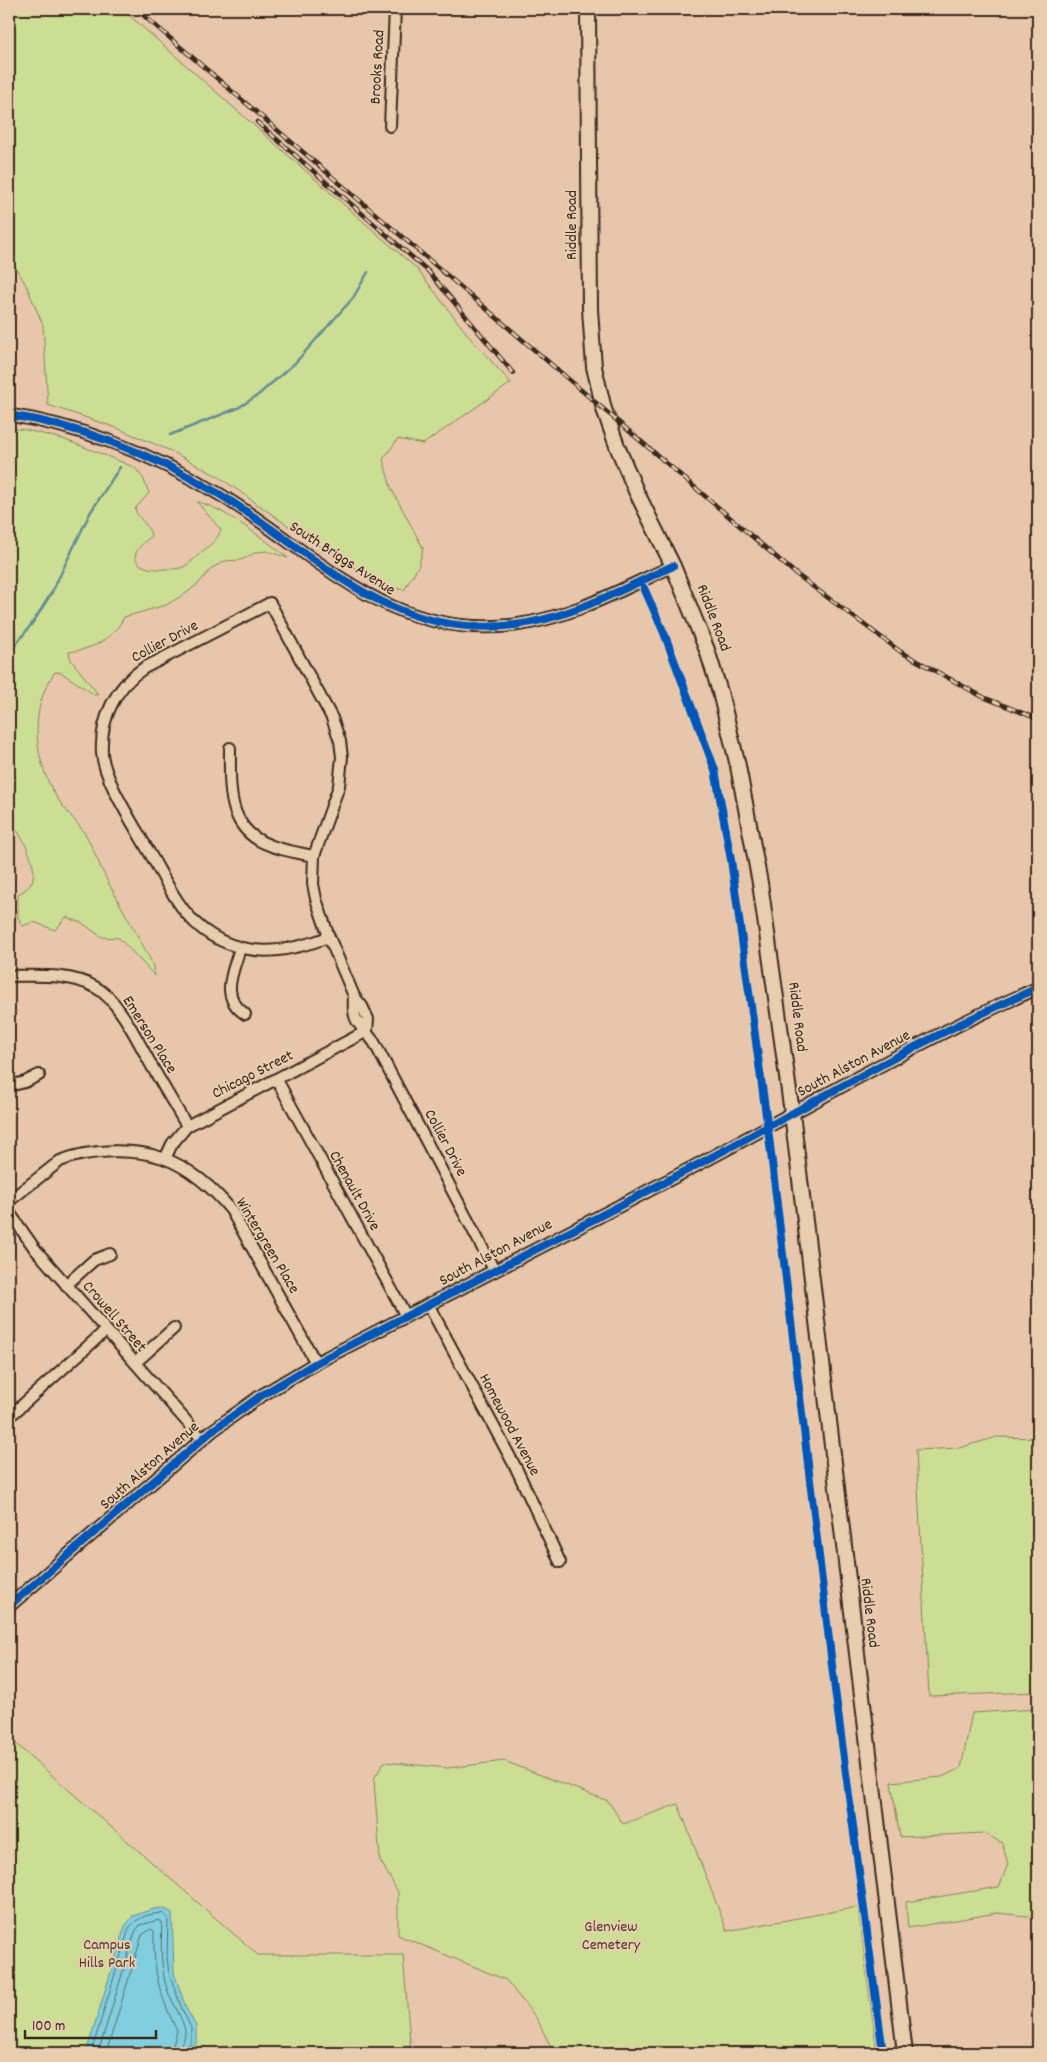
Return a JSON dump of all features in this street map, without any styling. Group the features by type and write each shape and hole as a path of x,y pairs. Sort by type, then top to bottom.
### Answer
{"main road":[{"name":"Riddle Road","path":"588,9 590,308 594,367 604,408 617,446 636,491 690,605 722,699 738,766 764,907 792,1113 905,2053"}],"street":[{"name":"Brooks Road","path":"390,126 395,9"},
{"name":"South Briggs Avenue","path":"9,415 57,424 147,457 239,507 365,594 399,610 436,622 490,627 543,620 580,608 673,566"},
{"name":"Collier Drive","path":"329,937 287,950 256,951 240,948 209,934 188,915 178,902 106,772 103,762 102,743 110,706 118,692 131,678 144,668 270,603 332,718 340,742 342,757 339,786 314,856 312,870 314,892 329,937 354,996 362,1006 368,1020 367,1032 494,1270"},
{"path":"230,748 230,797 233,809 246,829 253,836 272,847 314,856"},
{"path":"240,948 229,994 237,1009 245,1014"},
{"name":"Emerson Place","path":"9,976 64,977 96,987 106,995 131,1029 187,1126"},
{"name":"South Alston Avenue","path":"9,1606 202,1439 259,1397 316,1363 792,1113 872,1069 985,1012 1038,988"},
{"name":"Chicago Street","path":"165,1159 172,1144 187,1126 367,1032"},
{"path":"9,1086 25,1082 39,1075"},
{"name":"Chenault Drive","path":"278,1080 406,1316"},
{"name":"Wintergreen Place","path":"9,1200 60,1161 70,1157 97,1152 151,1155 165,1159 198,1179 231,1210 316,1363"},
{"name":"Crowell Street","path":"9,1212 23,1234 105,1331 202,1439"},
{"path":"66,1285 94,1260 110,1254"},
{"name":"Homewood Avenue","path":"428,1304 517,1470 560,1562"},
{"path":"135,1363 174,1328"},
{"path":"9,1417 105,1331"}],"green space":[{"path":"9,9 122,9 417,269 471,339 511,383 423,444 398,439 383,459 391,488 423,548 419,565 404,590 384,586 297,532 219,477 171,451 117,428 48,405 43,325 26,285 9,256"},
{"path":"9,428 63,439 135,468 143,478 149,493 135,509 149,530 151,537 137,550 136,556 137,561 147,568 181,568 190,563 218,537 221,530 197,502 219,510 231,517 288,558 267,551 257,552 241,560 225,561 212,568 198,584 185,594 166,605 124,617 114,631 101,642 78,651 69,652 71,660 98,694 95,695 62,673 55,672 41,700 37,731 41,762 46,777 65,809 87,837 105,877 152,963 155,976 119,938 102,937 82,923 66,917 55,930 34,922 22,926 18,917 18,894 29,886 34,871 27,847 9,821 12,792 9,789"},
{"path":"997,1437 1038,1438 1038,1692 929,1696 916,1450 959,1448"},
{"path":"1038,1709 1038,1917 997,1913 908,1928 906,1902 999,1887 1008,1864 1002,1843 984,1833 900,1837 891,1782 942,1777 961,1768 972,1713"},
{"name":"Campus Hills Park","path":"9,1738 258,1955 403,1955 411,2053 9,2053"},
{"name":"Glenview Cemetery","path":"504,1761 608,1801 623,1824 678,1804 727,1931 858,1907 877,2053 554,2053 537,2019 506,1980 398,1935 398,1892 380,1860 374,1779 384,1762 448,1768"}],"water":[{"path":"163,1908 172,1913 174,1973 186,2008 196,2026 196,2043 188,2053 86,2053 125,1926 133,1916 153,1909"}],"waterway":[{"path":"170,435 238,408 258,395 295,363 353,298 368,272"},
{"path":"9,653 34,621 52,592 90,513 120,467"}],"railway":[{"path":"136,9 796,574 901,652 983,697 1038,719"},
{"path":"257,122 428,271 513,373"}],"cycle path":[{"path":"9,415 36,420 91,435 144,455 169,467 219,494 356,588 392,606 429,620 470,626 515,625 536,621 596,602 673,566"},
{"path":"644,588 664,633 715,770 731,860 769,1137 835,1690 883,2053"},
{"path":"9,1606 212,1431 259,1397 316,1363 657,1187 902,1054 1003,1003 1038,988"}]}
